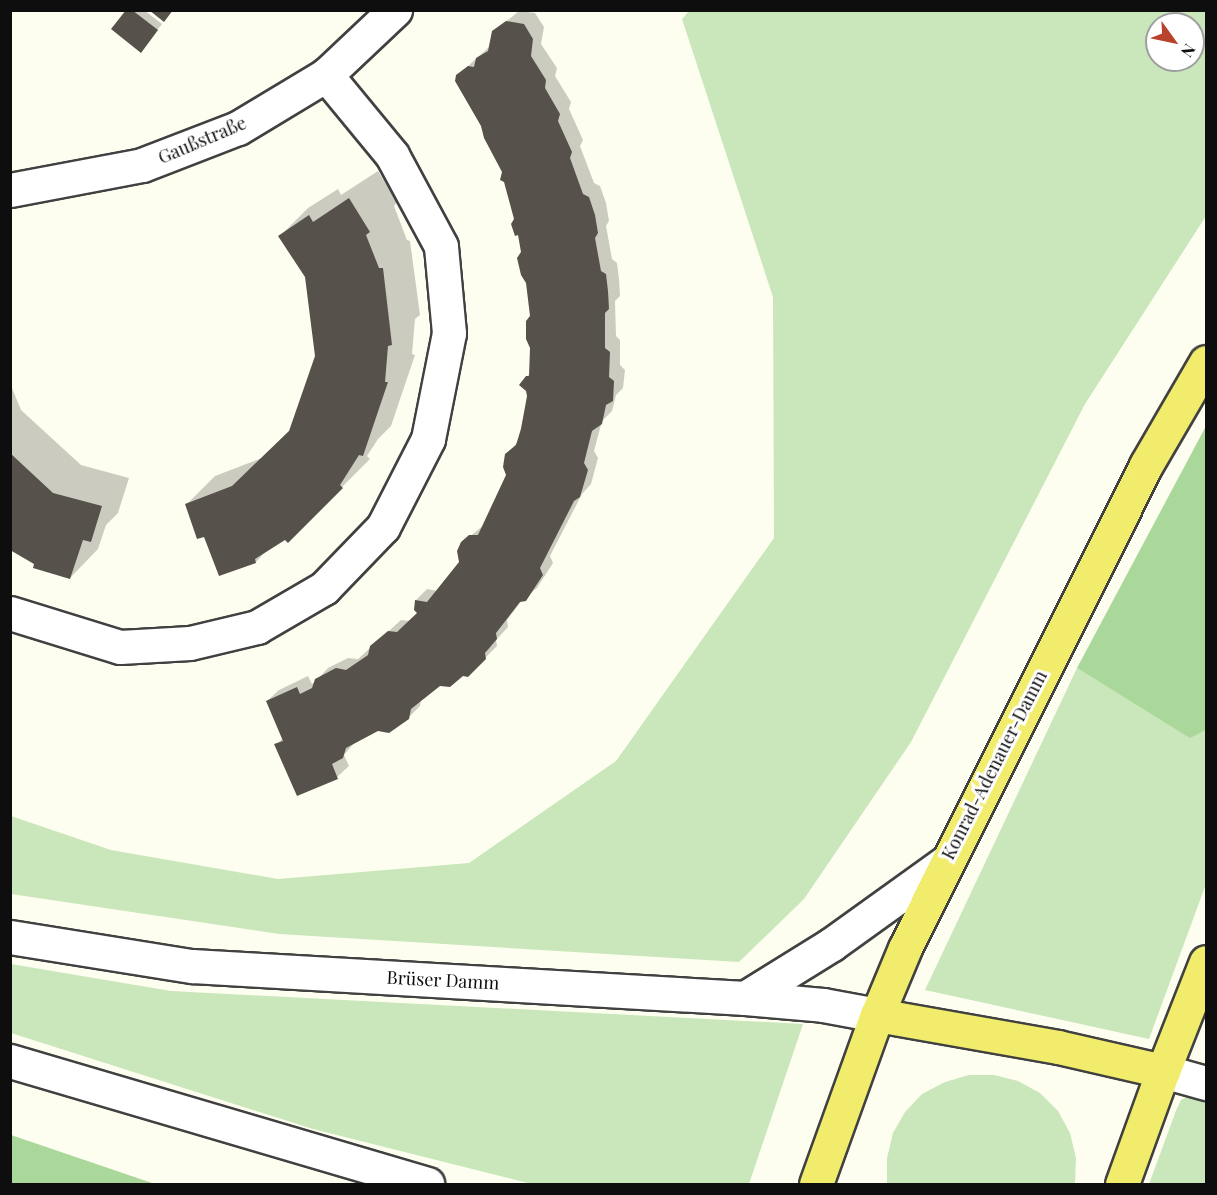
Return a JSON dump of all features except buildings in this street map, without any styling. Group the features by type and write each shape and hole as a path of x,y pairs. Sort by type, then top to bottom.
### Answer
{"main road":[{"name":"Konrad-Adenauer-Damm","path":"816,1185 877,1015 905,948 1146,465 1206,362"},
{"path":"1122,1185 1163,1071 1206,962"},
{"path":"877,1015 1058,1047 1163,1071"}],"street":[{"name":"Gaußstraße","path":"10,190 142,165 238,128 326,75 395,10"},
{"path":"10,613 120,647 190,642 257,627 324,588 383,528 429,439 449,333 441,246 392,154 326,75"},
{"path":"746,998 832,944 946,862"},
{"name":"Brüser Damm","path":"10,937 192,966 746,998 823,1005 877,1015"},
{"path":"10,1061 389,1179 427,1185"},
{"path":"1163,1071 1206,1083"}],"green space":[{"path":"689,11 1206,11 1206,216 1085,404 911,742 804,899 739,962 279,934 11,894 11,816 111,850 278,879 469,863 616,761 774,538 773,297 682,19"},
{"path":"1206,426 1206,730 1190,738 1077,668"},
{"path":"1077,668 1190,737 1206,730 1206,884 1149,1039 925,990"},
{"path":"11,964 171,991 803,1024 749,1184 532,1184 313,1129 11,1033"},
{"path":"969,1075 994,1075 1018,1081 1040,1093 1058,1111 1070,1133 1076,1158 1075,1184 887,1184 887,1158 893,1133 905,1112 922,1094 945,1082"},
{"path":"1187,1097 1206,1103 1206,1184 1149,1184 1177,1108 1181,1100"},
{"path":"11,1135 155,1184 11,1184"}]}
